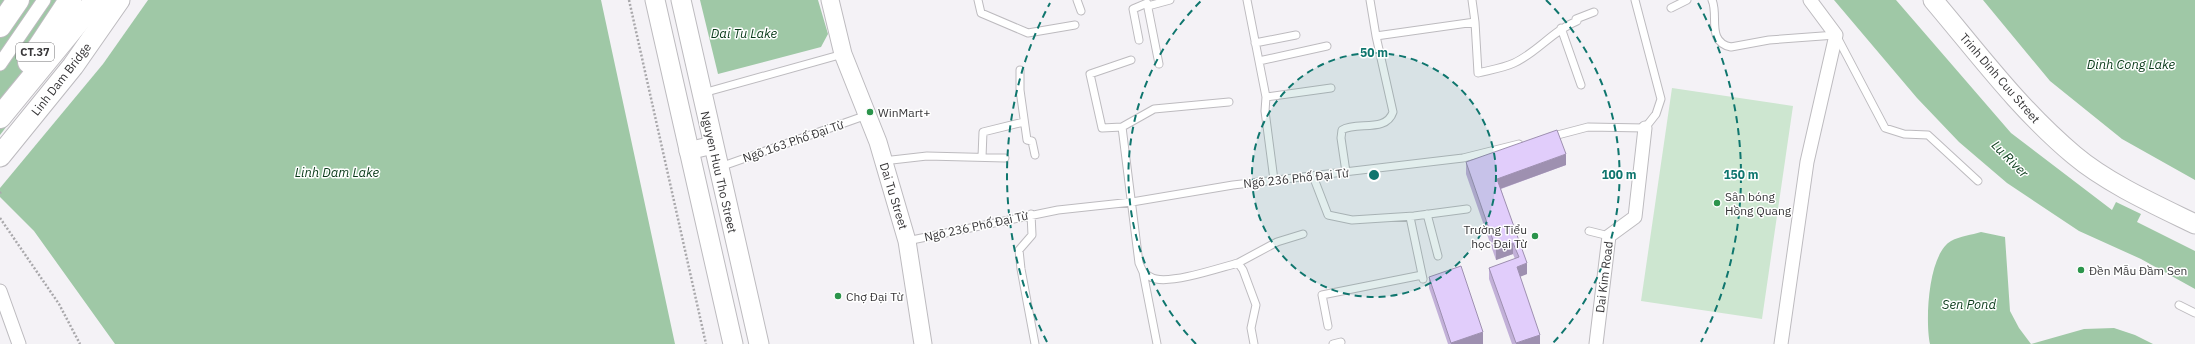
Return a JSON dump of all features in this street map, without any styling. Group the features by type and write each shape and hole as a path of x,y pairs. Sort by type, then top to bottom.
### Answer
{"highway":[{"path":"0,7 4,0"},
{"path":"0,26 18,0"},
{"name":"CT.37","path":"0,105 70,0"},
{"path":"0,117 96,0"}],"main road":[{"name":"Linh Dam Bridge","path":"0,156 73,66 119,0"},
{"name":"Nguyen Huu Tho Street","path":"655,0 688,151 733,344"},
{"name":"Nguyen Huu Tho Street","path":"681,0 701,94 759,344"},
{"name":"Trinh Dinh Cuu Street","path":"1933,0 2026,109 2074,156 2128,191 2195,224"}],"street":[{"path":"0,64 44,0"},
{"name":"Dai Tu Street","path":"830,0 843,54 868,114 907,241 923,344"},
{"path":"1781,344 1807,162 1836,35 1810,0"},
{"name":"Dai Kim Road","path":"1596,344 1609,236 1635,216 1645,128"},
{"path":"688,151 713,145"},
{"path":"0,291 19,344"}],"lane":[{"path":"978,0 981,13 1028,33 1075,25"},
{"path":"1077,0 1081,11"},
{"path":"1139,40 1133,9 1147,3 1148,6 1170,0"},
{"path":"1246,0 1266,96 1265,111 1274,180"},
{"path":"1346,172 1341,138 1342,130 1381,124 1391,118 1392,112 1370,0"},
{"path":"1472,0 1478,73 1515,63 1545,42 1561,28 1577,22 1576,19 1594,12"},
{"path":"1544,138 1588,127 1645,128 1656,114 1661,99 1635,0"},
{"path":"1671,8 1687,0"},
{"path":"1712,0 1714,28 1718,39 1725,46 1730,47 1769,40 1836,35 1885,128 1904,134 1928,135 1978,181"},
{"path":"1148,6 1160,64"},
{"path":"1376,36 1475,22"},
{"path":"1561,28 1581,85"},
{"path":"1255,43 1296,35"},
{"path":"1259,61 1327,46"},
{"path":"701,94 843,54"},
{"path":"1131,60 1090,74 1102,128 1122,127 1154,109 1229,102"},
{"path":"1020,70 1027,140 1032,140 1035,155"},
{"path":"1266,96 1331,88"},
{"name":"Ngõ 163 Phố Đại Từ","path":"718,168 868,114"},
{"path":"982,157 982,132 1024,122"},
{"path":"1122,127 1139,263 1143,272 1157,344"},
{"name":"Ngõ 236 Phố Đại Từ","path":"907,241 1031,214 1132,202 1233,184 1463,158 1529,142"},
{"path":"883,161 927,156 1005,158"},
{"path":"1313,176 1328,215 1352,220 1410,217 1467,209"},
{"path":"1031,214 1032,235 1019,250 1021,269 1035,344"},
{"path":"1427,214 1438,256"},
{"path":"1328,326 1322,295 1423,277 1410,217"},
{"path":"1589,231 1609,236"},
{"path":"1143,272 1151,278 1158,280 1197,275 1238,262 1277,242 1303,234"},
{"path":"1238,262 1243,270 1256,305 1251,328 1254,344"},
{"path":"2179,305 2195,314"},
{"path":"1333,344 1341,342"}],"path":[{"path":"629,0 706,344"},
{"path":"0,218 59,304 80,344"}],"shaded area":[{"name":"Sân bóng Hồng Quang","path":"1672,88 1793,106 1762,319 1641,301"}],"water":[{"name":"Linh Dam Lake","path":"0,0 601,0 675,344 115,344 34,231 0,197"},
{"name":"Dai Tu Lake","path":"700,0 818,0 828,34 821,47 718,74"},
{"name":"Lu River","path":"1834,0 1896,0 2011,133 2112,210 2116,202 2141,214 2137,222 2195,251 2195,289 2141,259 2079,231 2007,183 1959,142 1917,98"},
{"name":"Dinh Cong Lake","path":"1983,0 2195,0 2195,180 2122,139 2050,81"},
{"name":"Sen Pond","path":"1981,232 2005,237 2010,311 2019,328 2031,344 1930,344 1928,305 1933,273 1937,259 1943,248 1951,241"},
{"path":"2114,328 2135,335 2153,344 2031,344 2084,329"}],"pier":[{"path":"103,0 148,0 103,64 0,188 0,135"}],"building":[{"path":"1557,130 1566,154 1497,179 1527,263 1517,267 1540,335 1516,343 1489,268 1519,257 1513,243 1496,249 1466,162"},
{"path":"1461,266 1483,332 1451,343 1429,277"}],"place":[{"name":"WinMart+","path":"870,112"},
{"name":"Sân bóng Hồng Quang","path":"1717,203"},
{"name":"Trường Tiểu học Đại Từ","path":"1535,236"},
{"name":"Đền Mẫu Đầm Sen","path":"2081,270"},
{"name":"Chợ Đại Từ","path":"838,296"}]}
